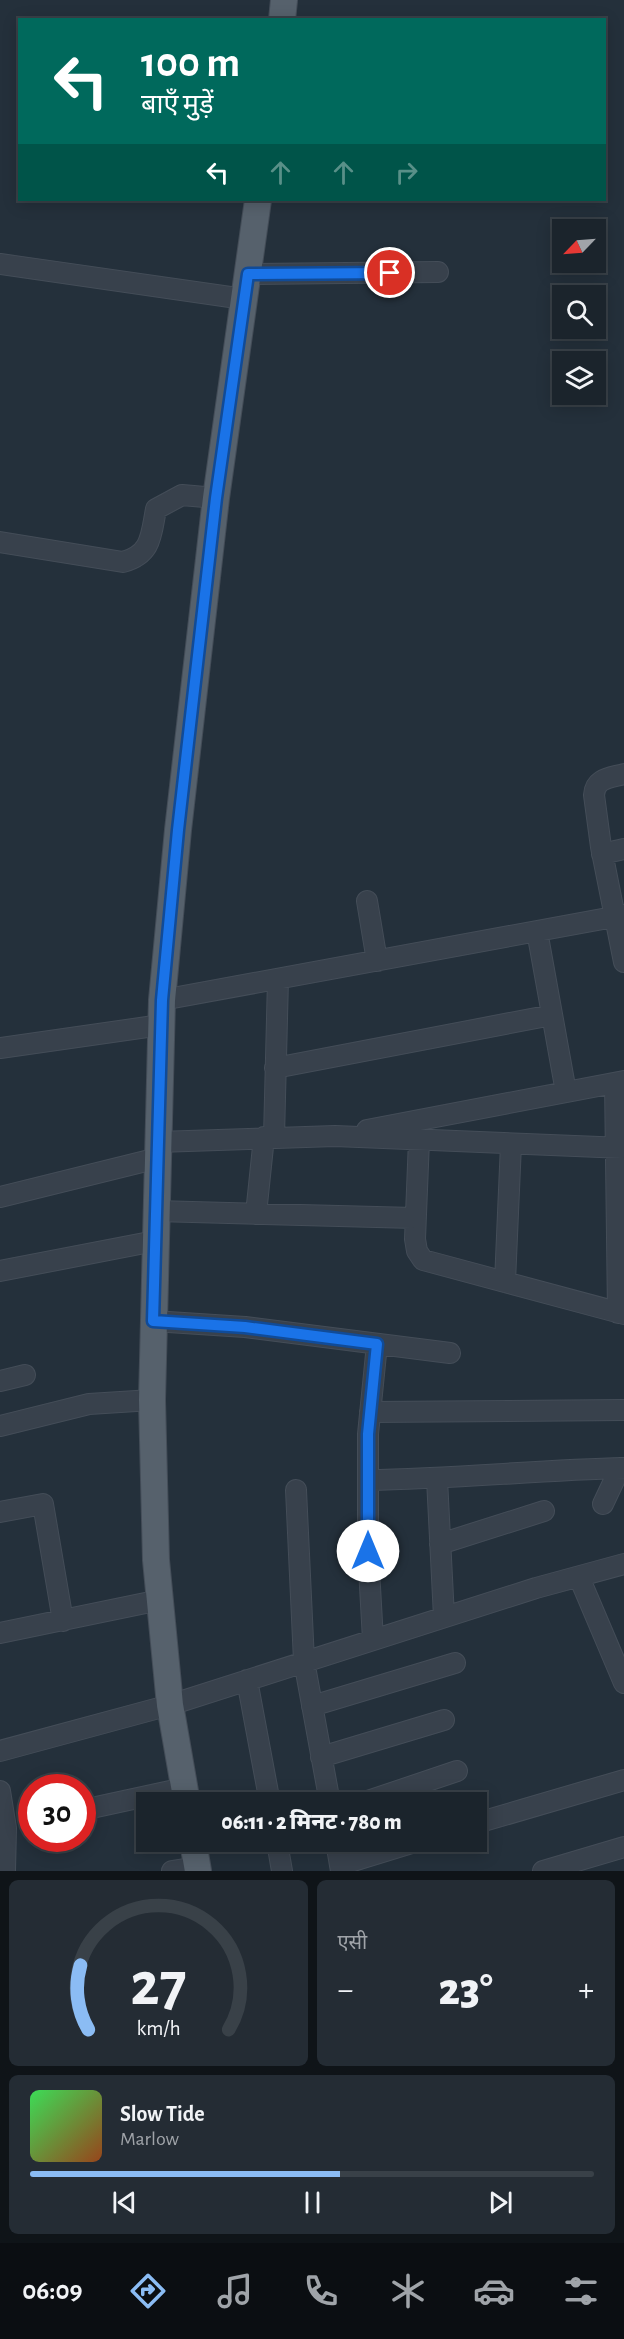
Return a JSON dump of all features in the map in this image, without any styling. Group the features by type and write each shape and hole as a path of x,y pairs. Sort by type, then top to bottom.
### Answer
{"main road":[{"path":"282,18 284,0"},
{"path":"184,1792 170,1705 156,1560 152,1400 161,1013 178,830 216,498 258,201"},
{"path":"195,1852 198,1869"}],"street":[{"path":"0,264 246,287 438,272"},
{"path":"0,542 123,562 136,558 150,543 156,509 182,495 216,498"},
{"path":"624,774 600,781 595,787 596,820 602,854 619,916 624,962"},
{"path":"602,854 624,849"},
{"path":"367,901 378,961"},
{"path":"0,1048 161,1013 278,979 619,916"},
{"path":"537,931 566,1092"},
{"path":"256,1214 269,1137 276,1068 278,979"},
{"path":"276,1068 552,1015"},
{"path":"335,1136 619,1082 621,1314 423,1260 417,1251 414,1218 419,1140"},
{"path":"0,1197 158,1150 269,1137 335,1136 620,1148"},
{"path":"505,1282 511,1144"},
{"path":"156,1211 414,1218"},
{"path":"0,1271 155,1241"},
{"path":"153,1321 245,1327 450,1353"},
{"path":"373,1640 368,1480 370,1412 377,1344"},
{"path":"0,1381 25,1375"},
{"path":"0,1426 89,1404 152,1400"},
{"path":"370,1412 624,1410"},
{"path":"368,1480 437,1479 521,1471 622,1468 603,1504"},
{"path":"437,1479 444,1617"},
{"path":"296,1490 304,1661 328,1792"},
{"path":"0,1512 43,1504 63,1621"},
{"path":"440,1544 544,1511"},
{"path":"0,1751 170,1705 444,1617 624,1564"},
{"path":"579,1577 624,1683"},
{"path":"0,1633 160,1600"},
{"path":"312,1706 455,1663"},
{"path":"247,1680 268,1792"},
{"path":"321,1756 444,1720"},
{"path":"396,1792 457,1772"},
{"path":"487,1820 624,1780"},
{"path":"0,1791 5,1871"},
{"path":"96,1808 136,1802"},
{"path":"543,1871 624,1847"},
{"path":"279,1852 282,1871"},
{"path":"338,1852 341,1868 387,1852"},
{"path":"172,1871 198,1869"}],"route":[{"path":"368,1551 368,1434 377,1344 245,1327 153,1321 162,1000 178,830 216,498 248,274 390,273"}]}
